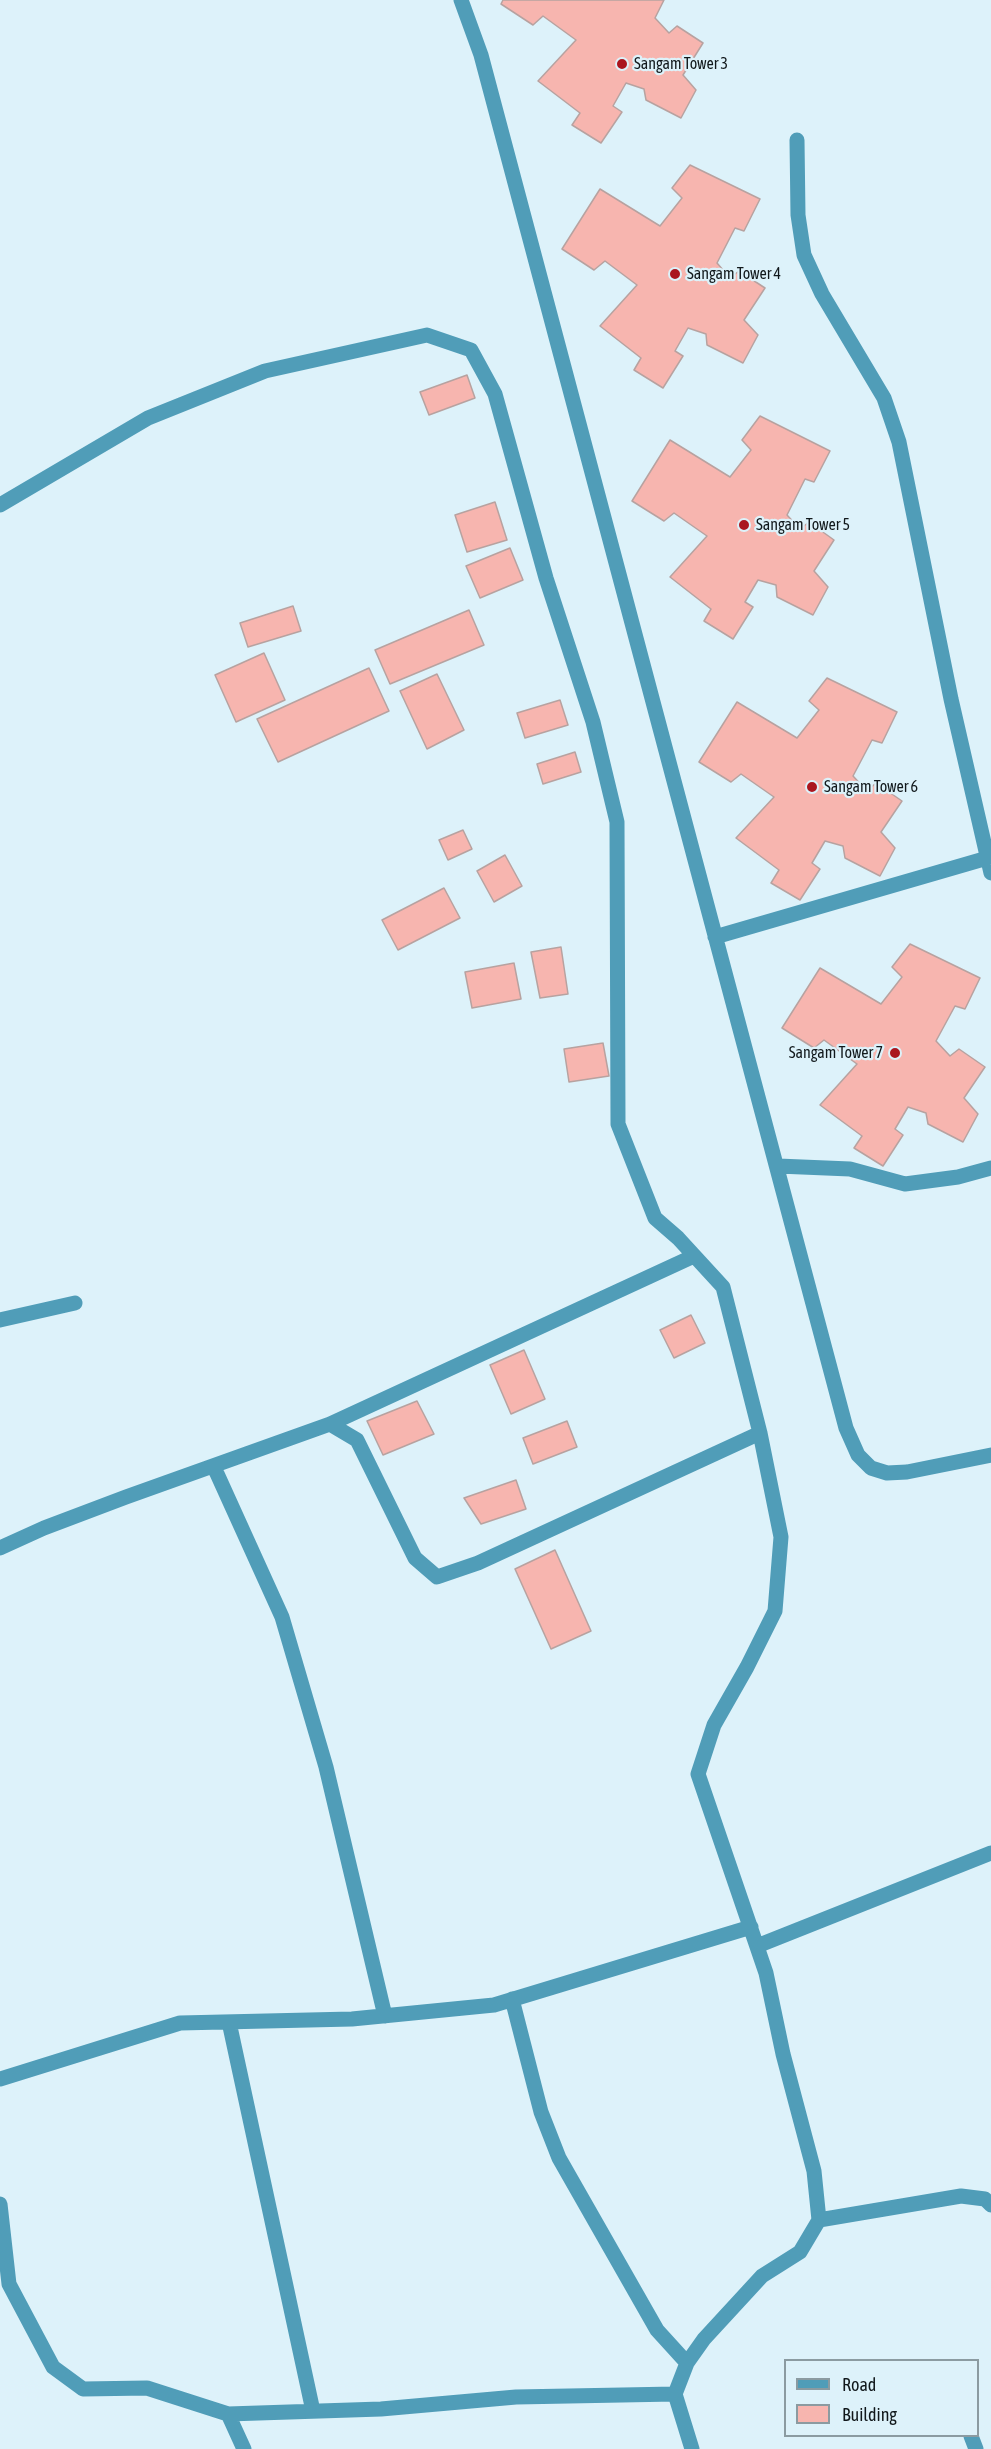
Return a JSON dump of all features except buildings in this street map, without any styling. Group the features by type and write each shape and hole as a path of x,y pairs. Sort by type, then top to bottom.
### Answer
{"street":[{"path":"461,0 481,55 846,1428 858,1455 871,1468 887,1473 908,1472 991,1455"},
{"path":"715,937 990,862 951,699 899,442 884,398 822,294 804,255 798,215 797,140"},
{"path":"0,505 148,418 265,372 427,334 471,350 495,394 546,578 593,722 617,822 618,1124 655,1218 723,1287 760,1433 781,1537 775,1611 714,1725 698,1774 757,1946 814,2171 819,2220 800,2252 762,2276 704,2339 687,2363 675,2394 692,2449"},
{"path":"778,1166 850,1169 905,1184 958,1177 991,1168"},
{"path":"0,1548 44,1528 330,1424 694,1256"},
{"path":"0,1320 75,1304"},
{"path":"330,1424 357,1440 415,1558 437,1577 478,1563 760,1433"},
{"path":"214,1467 282,1617 326,1767 385,2016"},
{"path":"757,1946 991,1853"},
{"path":"0,2079 180,2023 385,2016 494,2005 751,1927"},
{"path":"512,1999 541,2112 559,2158 657,2330 687,2363"},
{"path":"229,2022 313,2411"},
{"path":"819,2220 961,2196 985,2199 991,2205"},
{"path":"0,2204 2,2250 9,2284 53,2367 83,2390 147,2388 228,2414 381,2409 516,2397 675,2394"},
{"path":"228,2414 244,2449"}],"place":[{"name":"Sangam Tower 3","path":"622,64"},
{"name":"Sangam Tower 4","path":"675,274"},
{"name":"Sangam Tower 5","path":"744,525"},
{"name":"Sangam Tower 6","path":"812,787"},
{"name":"Sangam Tower 7","path":"895,1053"}]}
